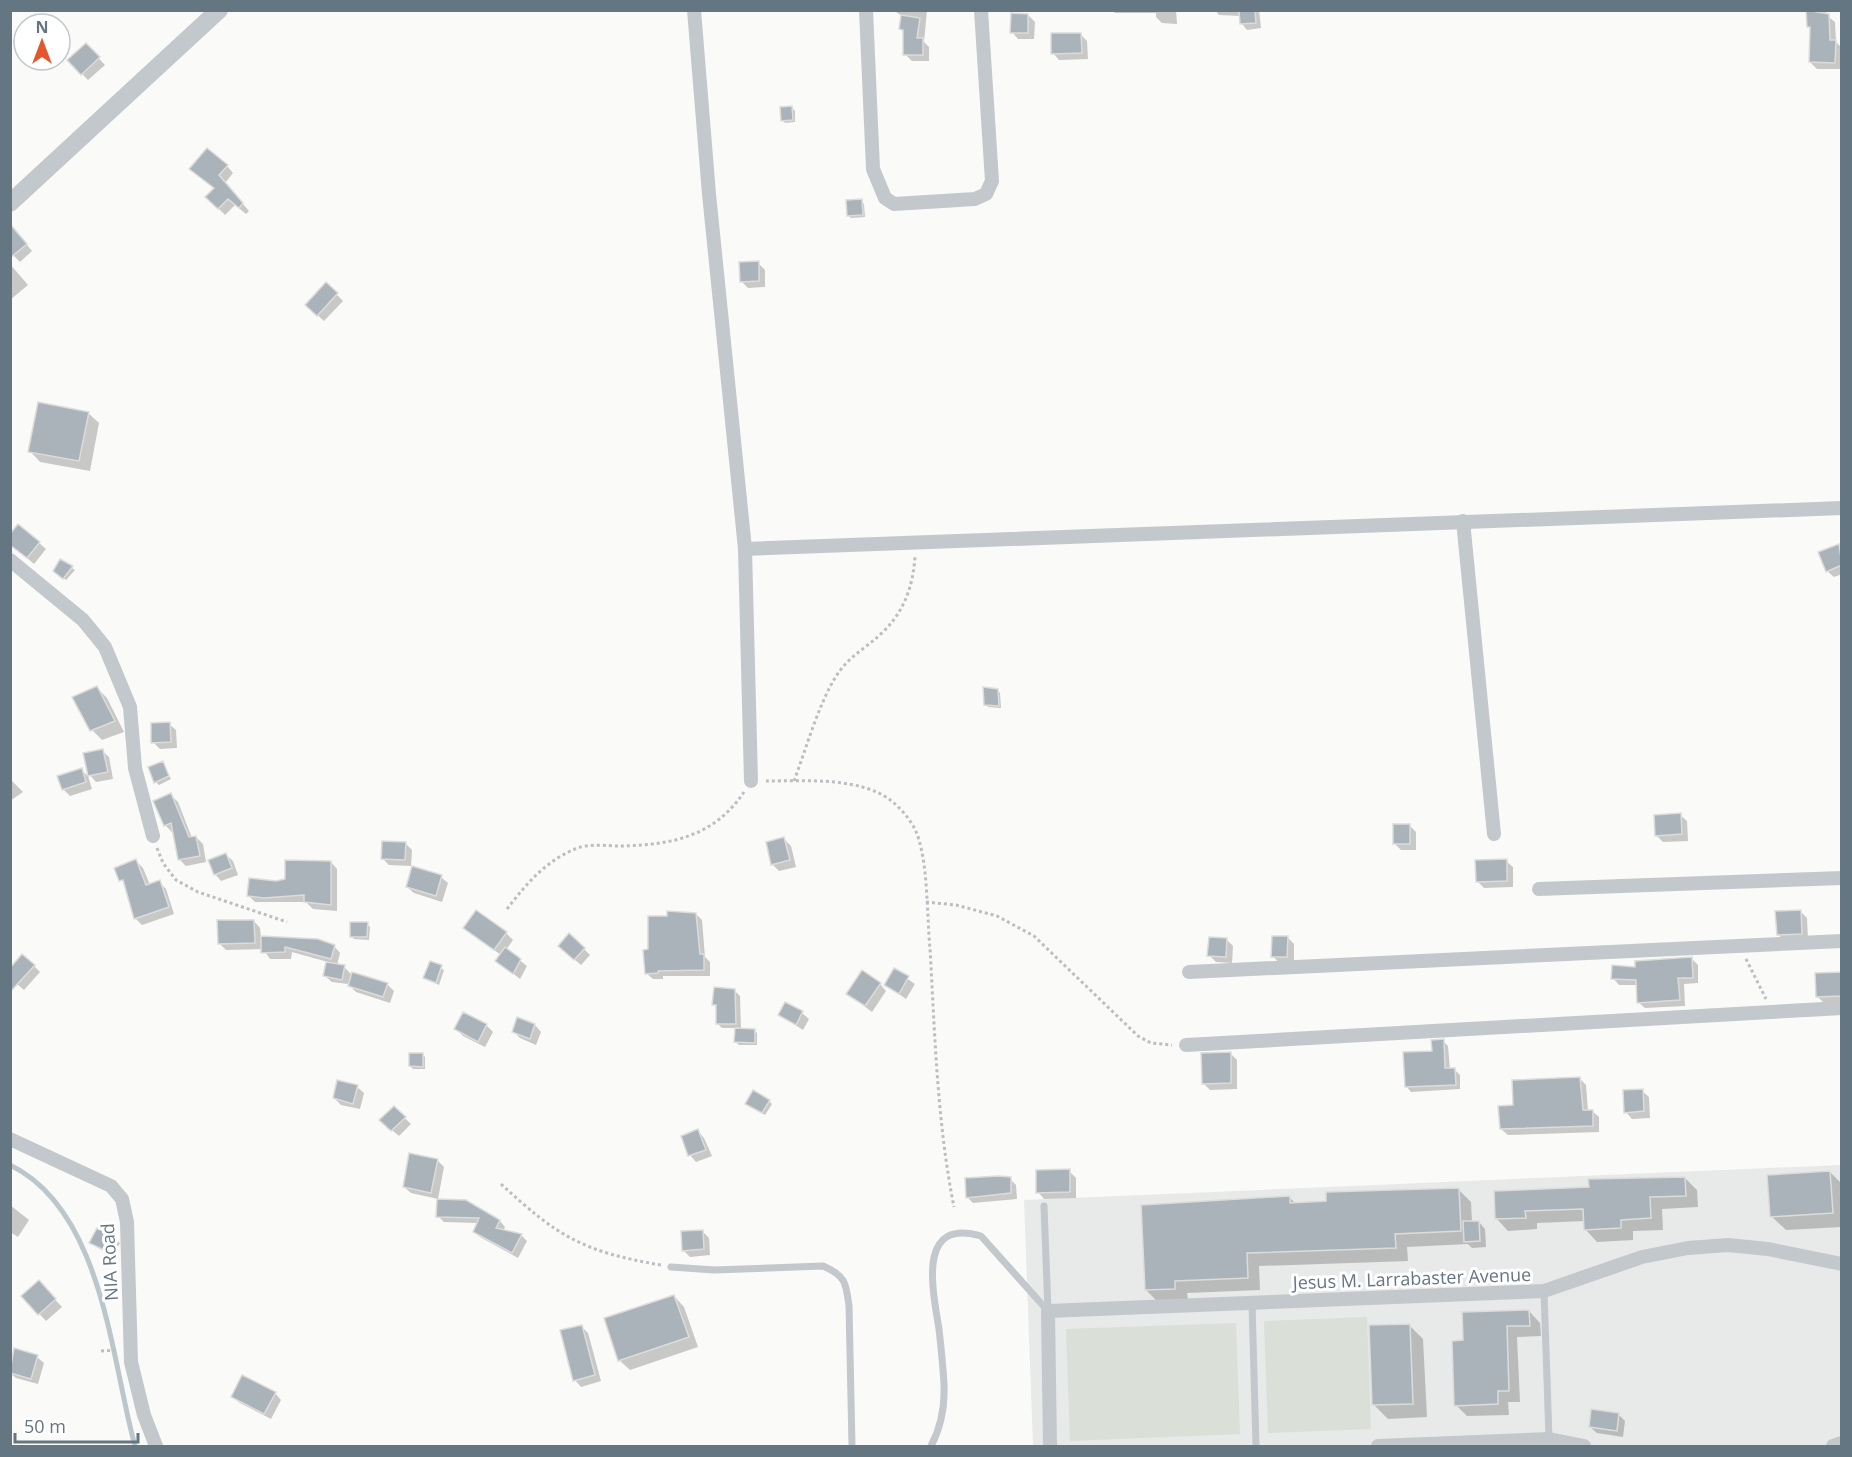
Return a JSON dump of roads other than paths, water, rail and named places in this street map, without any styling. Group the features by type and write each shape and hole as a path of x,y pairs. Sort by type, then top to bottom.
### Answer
{"street":[{"path":"10,203 219,10"},
{"path":"694,10 709,194 745,549 751,781"},
{"path":"866,10 873,169 885,198 894,204 975,200 986,194 992,181 981,10"},
{"path":"745,549 1842,507"},
{"path":"1463,521 1494,834"},
{"path":"10,560 83,620 105,647 130,707 135,768 153,836"},
{"path":"1539,889 1842,878"},
{"path":"1189,972 1842,941"},
{"path":"1186,1045 1842,1008"},
{"name":"NIA Road","path":"10,1139 111,1186 122,1200 127,1222 131,1362 144,1414 156,1446"},
{"name":"Jesus M. Larrabaster Avenue","path":"1048,1311 1544,1291 1642,1257 1688,1248 1728,1245 1768,1249 1842,1264"},
{"path":"1048,1311 1050,1446"},
{"path":"1378,1446 1549,1439 1584,1446"},
{"path":"1833,1446 1842,1443"}],"lane":[{"path":"1044,1206 1048,1311"},
{"path":"931,1446 939,1431 943,1409 940,1339 932,1285 932,1264 939,1244 951,1234 965,1232 981,1236 1048,1311"},
{"path":"671,1267 714,1270 823,1266 838,1272 846,1285 849,1306 852,1446"},
{"path":"1544,1291 1549,1439"},
{"path":"1252,1303 1256,1446"}],"waterway":[{"path":"10,1165 41,1186 65,1216 84,1251 109,1331 135,1446"}]}
